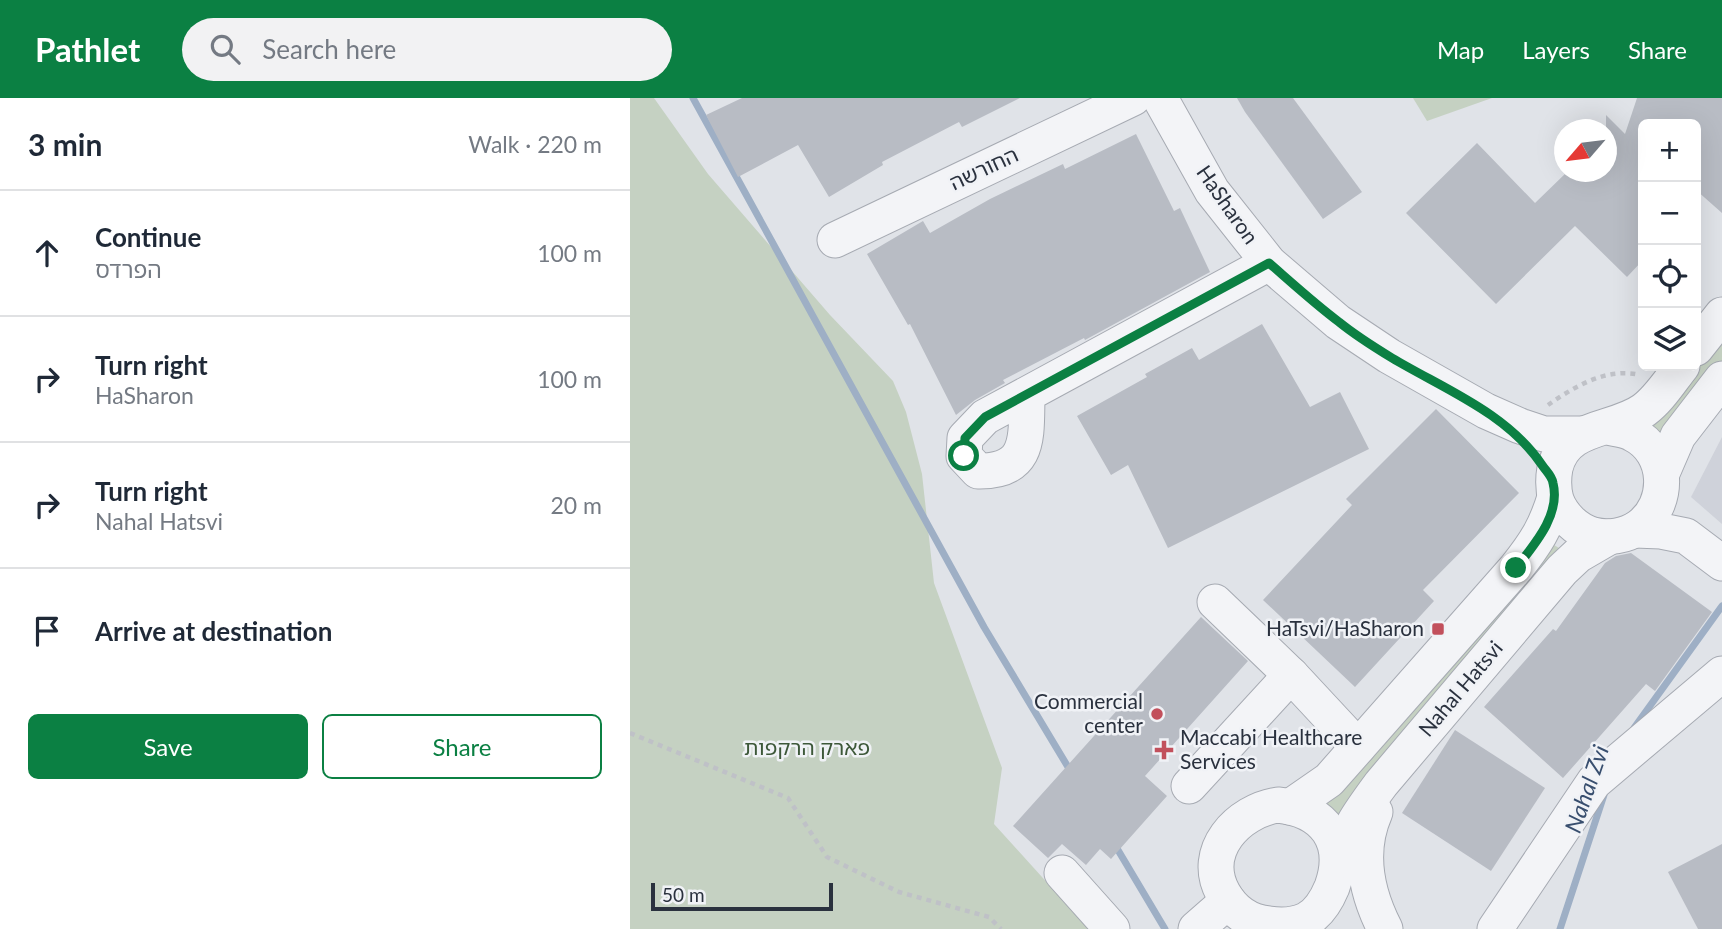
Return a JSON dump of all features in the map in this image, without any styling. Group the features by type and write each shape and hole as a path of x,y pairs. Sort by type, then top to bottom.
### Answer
{"street":[{"name":"החורשה","path":"835,240 1133,98"},
{"name":"HaSharon","path":"1160,98 1212,191 1269,263 1349,329 1389,356 1486,411 1520,426 1544,434 1595,430"},
{"path":"1027,396 1269,263"},
{"path":"1701,342 1722,315"},
{"path":"1674,375 1647,408 1633,418 1576,437 1564,449 1556,464 1554,489 1562,512 1571,522 1595,536 1661,531 1686,536 1719,561"},
{"path":"1622,533 1646,522 1657,507 1662,482 1678,436 1722,379"},
{"name":"HaSharon","path":"1486,411 1535,454 1554,489"},
{"path":"1595,430 1624,430 1645,442 1656,456 1673,510 1719,561"},
{"name":"Nahal Hatsvi","path":"1290,807 1329,780 1538,541 1547,523 1554,489"},
{"name":"Nahal Hatsvi","path":"1336,872 1345,838 1357,817 1562,570 1578,555 1622,533"},
{"path":"1215,602 1291,675 1358,747"},
{"path":"1495,929 1594,782 1722,674"},
{"path":"1189,786 1291,675"},
{"path":"1385,929 1369,888 1365,863 1366,842 1371,821 1396,767"},
{"path":"1336,872 1324,904 1295,927 1259,923 1235,910 1219,884 1215,863 1220,846 1229,831 1245,816 1265,807 1290,807 1309,813 1329,830 1336,872 1349,913 1364,929"},
{"path":"1062,873 1112,929"},
{"path":"1196,929 1228,901"}],"path":[{"path":"1520,426 1580,384 1614,374 1674,375"},
{"path":"630,733 788,798 827,858 899,892 989,917 1001,929"}],"shaded area":[{"path":"1722,437 1722,524 1691,497"}],"green space":[{"name":"פארק הרקפות","path":"630,98 654,98 708,174 830,315 893,381 906,412 922,474 934,583 1002,768 994,824 1089,929 630,929"},
{"path":"1413,98 1492,98 1427,121"},
{"path":"1722,325 1722,373 1664,438 1646,417 1684,371 1701,371 1701,350"},
{"path":"1549,542 1564,551 1334,837 1307,813"}],"building":[{"path":"742,98 1020,98 962,127 959,122 882,162 883,165 829,197 798,145 738,177 706,115"},
{"path":"1237,98 1293,98 1362,192 1323,219"},
{"path":"1637,98 1722,98 1722,213 1701,194 1701,119 1638,119 1638,265 1627,277 1575,226 1496,304 1406,213 1477,143 1535,203 1557,182 1617,182 1617,126 1625,134"},
{"path":"1136,134 1174,211 1180,208 1210,272 1085,340 1084,338 1003,380 1005,383 975,400 956,415 910,324 908,325 867,254 923,221 930,233 990,199 1063,164 1065,169"},
{"path":"1262,324 1310,407 1340,392 1369,449 1168,548 1128,465 1111,475 1077,416 1192,348 1199,360"},
{"path":"1436,409 1519,493 1423,590 1434,601 1355,687 1263,600 1352,505 1346,499"},
{"path":"1631,553 1712,612 1655,691 1646,684 1563,778 1484,707 1553,629 1556,631 1605,563 1616,556"},
{"name":"Commercial center","path":"1201,617 1248,661 1145,776 1167,796 1111,859 1100,849 1086,865 1062,844 1048,858 1013,826"},
{"path":"1455,730 1545,788 1491,871 1402,813"},
{"path":"1722,844 1722,929 1698,929 1668,872"}],"waterway":[{"path":"693,98 984,627 1071,772"},
{"name":"Nahal Zvi","path":"1634,728 1722,606"},
{"name":"Nahal Zvi","path":"1560,929 1604,795"},
{"path":"1115,845 1165,929"}],"place":[{"name":"HaTsvi/HaSharon","path":"1438,629"},
{"name":"Commercial center","path":"1157,714"},
{"name":"Maccabi Healthcare Services","path":"1164,750"}],"route":[{"path":"964,456 965,438 985,417 1269,263 1338,322 1389,356 1486,411 1535,454 1553,480 1555,497 1538,541 1516,568"}]}
